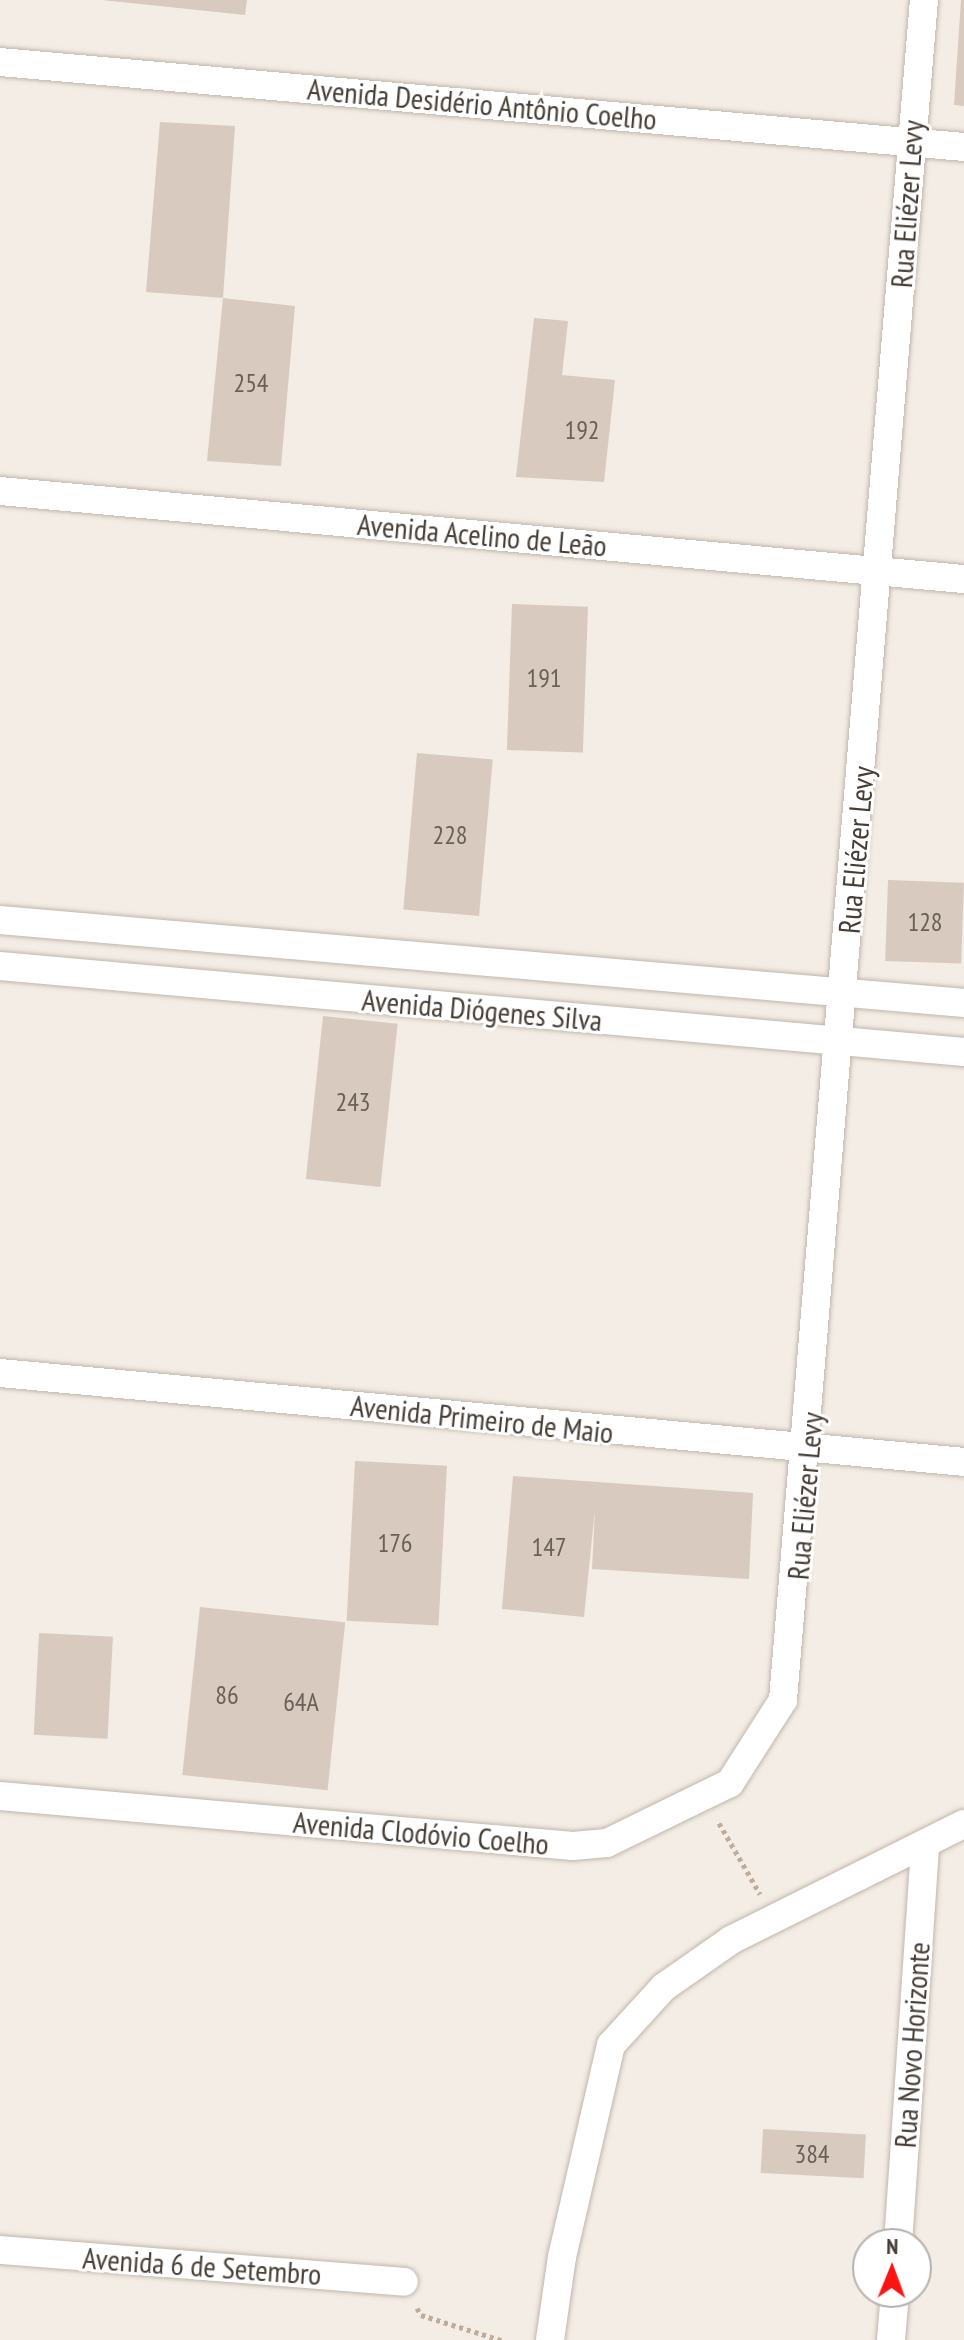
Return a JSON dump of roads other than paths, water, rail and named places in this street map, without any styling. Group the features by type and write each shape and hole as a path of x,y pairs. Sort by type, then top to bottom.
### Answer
{"street":[{"name":"Rua Eliézer Levy","path":"783,1700 809,1451 839,1042 924,0"},
{"name":"Avenida Desidério Antônio Coelho","path":"0,62 964,147"},
{"name":"Avenida Acelino de Leão","path":"0,491 964,579"},
{"name":"Avenida Diógenes Silva","path":"0,920 964,1003"},
{"name":"Avenida Diógenes Silva","path":"0,966 964,1052"},
{"name":"Avenida Primeiro de Maio","path":"0,1373 809,1451 964,1462"},
{"name":"Avenida Clodóvio Coelho","path":"0,1796 573,1846 607,1843 730,1783 783,1700"},
{"path":"550,2340 562,2257 611,2045 664,1987 774,1920 925,1847 964,1824"},
{"name":"Rua Novo Horizonte","path":"899,2228 925,1847"},
{"name":"Avenida 6 de Setembro","path":"0,2250 404,2282"},
{"path":"891,2340 894,2308"}]}
